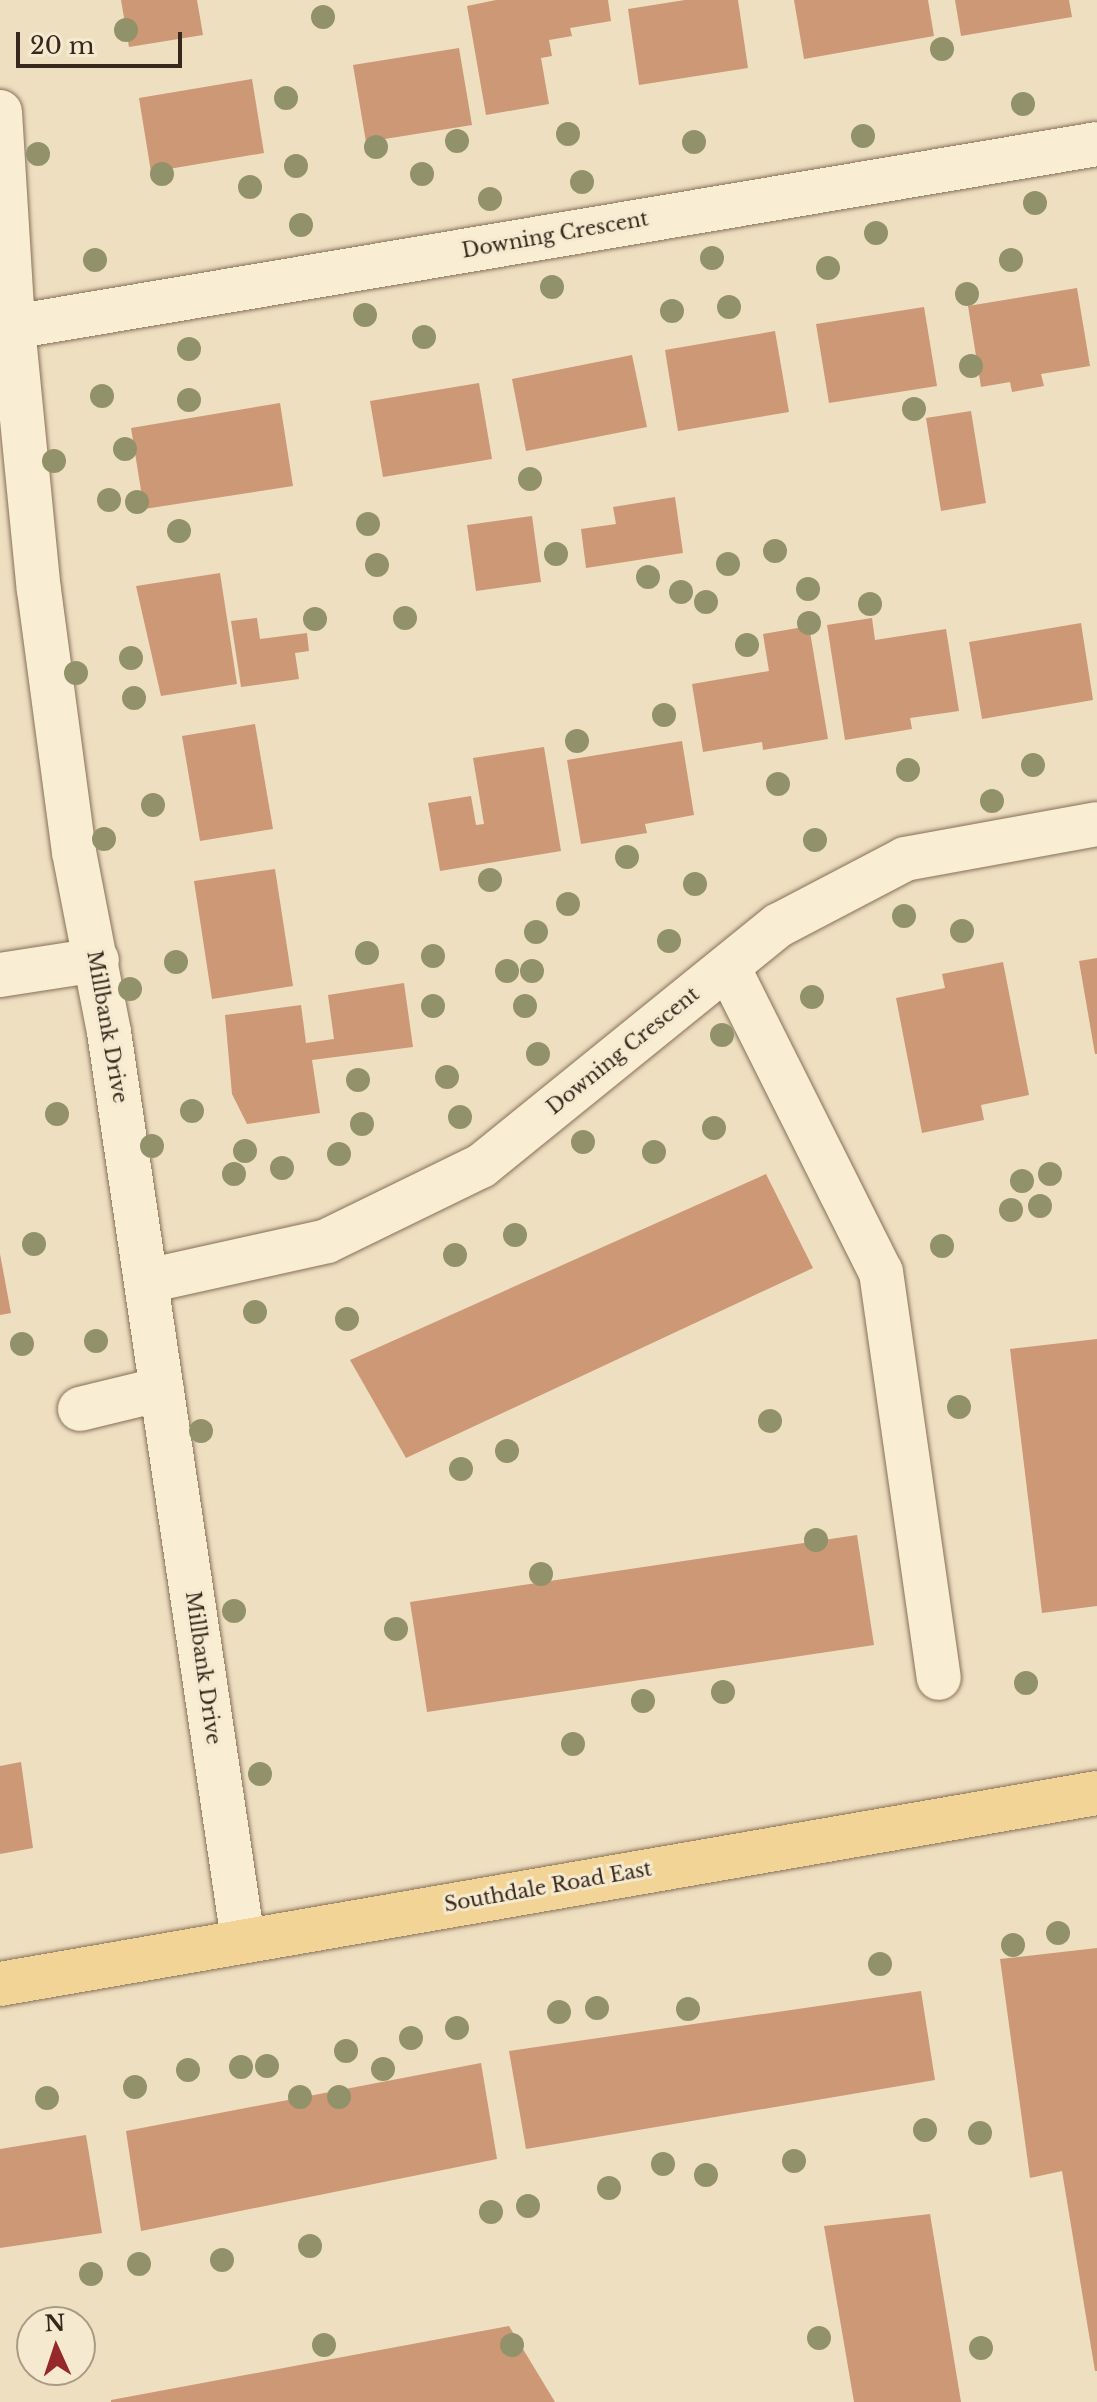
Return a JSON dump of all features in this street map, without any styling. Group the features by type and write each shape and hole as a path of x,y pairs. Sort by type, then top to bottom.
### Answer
{"main road":[{"name":"Southdale Road East","path":"0,1984 1097,1793"}],"street":[{"name":"Millbank Drive","path":"0,112 13,327 43,621 74,852 97,960 147,1281 243,1940"},
{"name":"Downing Crescent","path":"13,327 1097,144"},
{"name":"Downing Crescent","path":"147,1281 327,1241 481,1166 779,925 905,859 1097,824"},
{"path":"0,975 97,960"},
{"path":"728,967 881,1272 939,1678"},
{"path":"80,1409 162,1389"}],"building":[{"path":"121,0 197,0 203,35 129,47"},
{"path":"496,0 608,0 611,21 570,28 572,36 549,40 552,56 541,58 549,104 486,115 467,6"},
{"path":"685,0 738,0 748,68 639,85 628,9"},
{"path":"794,0 928,0 934,36 804,59"},
{"path":"955,0 1069,0 1072,17 961,36"},
{"path":"459,48 472,125 366,142 353,65"},
{"path":"252,79 264,153 151,172 139,98"},
{"path":"1077,288 1090,366 1041,374 1044,386 1012,392 1010,382 981,387 968,306"},
{"path":"924,307 937,386 829,403 816,324"},
{"path":"775,331 789,412 678,431 665,350"},
{"path":"632,355 647,427 526,451 512,379"},
{"path":"479,383 492,459 383,477 370,401"},
{"path":"280,403 293,486 144,509 131,428"},
{"path":"971,411 986,503 941,511 926,418"},
{"path":"675,497 683,553 586,568 581,529 616,524 613,507"},
{"path":"532,516 541,582 476,591 467,525"},
{"path":"220,573 237,684 161,696 136,586"},
{"path":"257,618 260,639 307,633 309,651 295,653 299,679 241,687 231,621"},
{"path":"872,618 875,640 946,629 959,711 910,718 912,729 845,740 827,625"},
{"path":"1081,623 1093,700 982,719 969,642"},
{"path":"809,626 828,739 763,750 762,742 703,752 692,684 769,671 763,634"},
{"path":"255,724 273,829 200,841 182,736"},
{"path":"682,741 694,815 645,824 647,833 581,844 567,760"},
{"path":"544,747 561,851 440,871 428,803 471,796 476,825 484,824 473,758"},
{"path":"275,869 293,986 212,999 194,881"},
{"path":"1097,958 1097,1054 1095,1054 1079,961"},
{"path":"1003,962 1029,1095 981,1105 984,1120 922,1133 896,998 945,988 942,974"},
{"path":"404,983 413,1047 312,1060 320,1113 247,1124 232,1094 225,1015 301,1005 306,1043 334,1039 328,995"},
{"path":"766,1174 813,1268 406,1458 350,1360"},
{"path":"0,1254 11,1313 0,1315"},
{"path":"1097,1339 1097,1606 1042,1613 1010,1349"},
{"path":"857,1535 874,1645 427,1712 410,1602"},
{"path":"21,1762 33,1848 0,1854 0,1766"},
{"path":"1097,1948 1095,2371 1062,2171 1030,2178 1000,1959"},
{"path":"921,1991 935,2080 526,2149 509,2051"},
{"path":"481,2063 497,2159 141,2231 126,2131"},
{"path":"86,2135 102,2233 0,2248 0,2149"},
{"path":"930,2214 961,2402 854,2402 824,2226"},
{"path":"509,2326 555,2402 111,2402 111,2400"}]}
